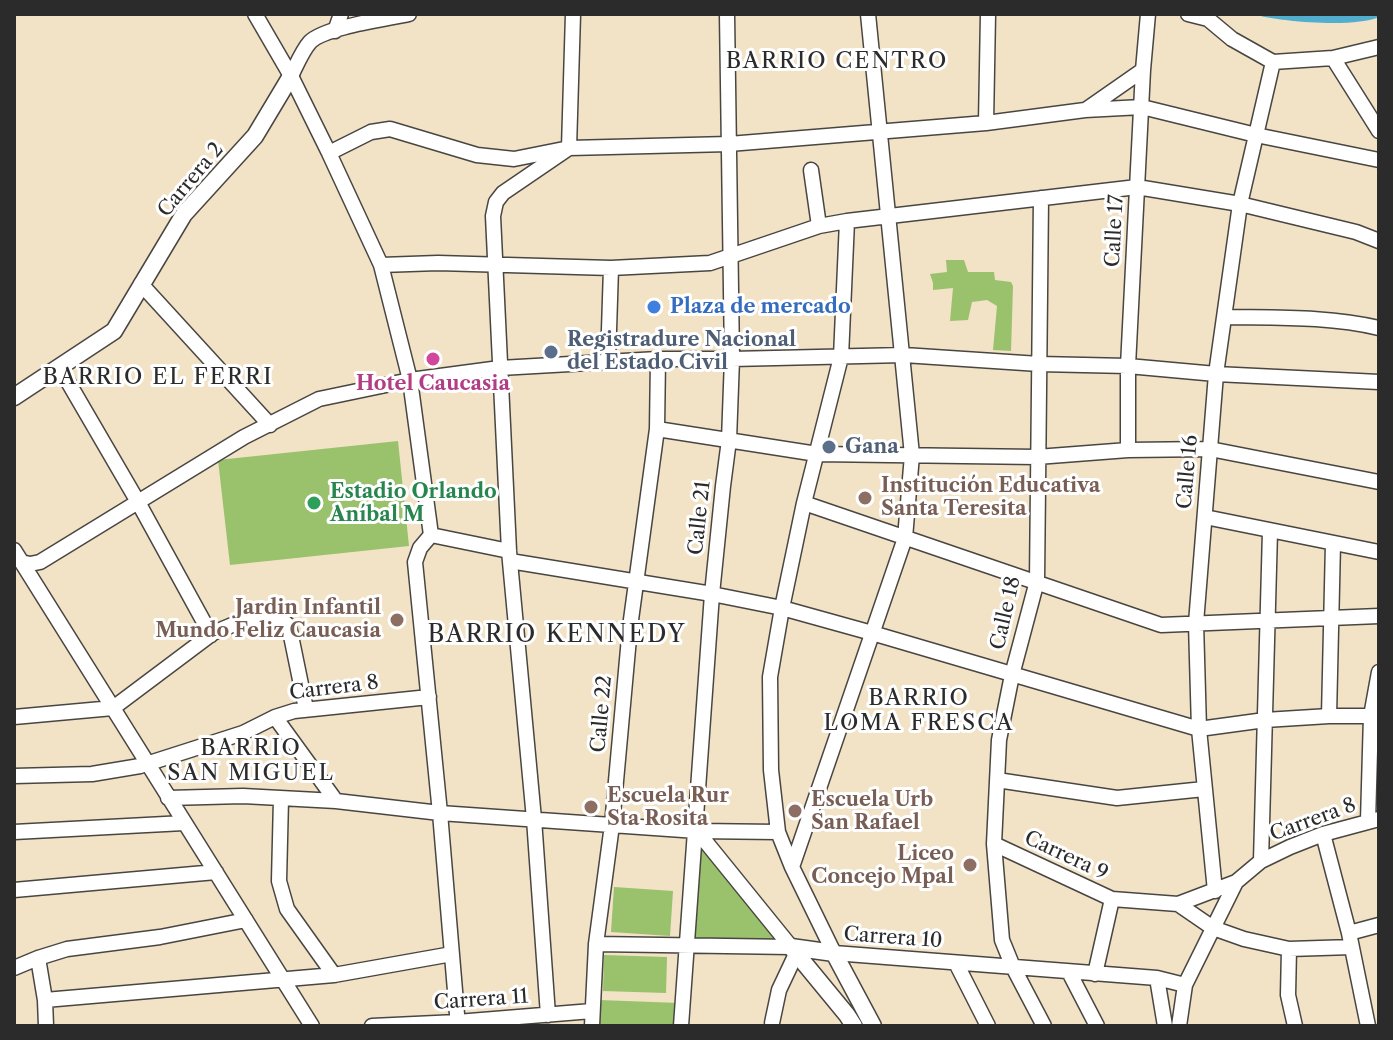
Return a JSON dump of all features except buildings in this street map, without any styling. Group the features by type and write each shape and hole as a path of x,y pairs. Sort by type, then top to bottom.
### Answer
{"street":[{"path":"255,14 291,76 381,265 410,380 431,535 420,548 415,562 458,1024"},
{"path":"335,31 341,14"},
{"name":"Carrera 2","path":"14,397 114,331 184,214 255,136 310,43 321,35 409,14"},
{"path":"569,148 573,14"},
{"name":"Calle 21","path":"681,1026 712,594 729,440 732,359 727,14"},
{"path":"792,867 905,538 912,455 868,14"},
{"path":"986,123 988,14"},
{"name":"Calle 17","path":"1128,450 1128,366 1148,14"},
{"path":"1188,14 1208,19 1232,39 1273,62 1333,58 1379,47"},
{"path":"1333,58 1379,131"},
{"name":"Calle 16","path":"1215,891 1199,729 1196,623 1216,374 1240,204 1273,62"},
{"path":"1085,110 1143,70"},
{"path":"329,153 371,132 390,129 477,155 514,159 569,148 729,144 1142,107 1256,135 1379,160"},
{"path":"548,1015 534,819 509,556 493,216 496,202 503,193 569,148"},
{"path":"514,159 528,176"},
{"path":"811,170 819,226"},
{"path":"381,265 438,263 611,268 710,263 819,226 847,221 1137,187 1240,204 1356,232 1379,241"},
{"name":"Calle 18","path":"1041,198 1037,581 1012,675 999,740 994,844 1002,940 1044,1026"},
{"path":"847,221 841,357 804,503 770,677 771,770 778,832 834,953 873,1026"},
{"path":"608,361 611,268"},
{"path":"141,284 270,425"},
{"path":"1224,317 1319,319 1379,328"},
{"path":"18,556 30,564 40,562 244,437 319,399 410,380 500,368 658,359 904,355 1379,382"},
{"name":"Calle 22","path":"592,1018 596,944 612,825 636,582 657,429 658,359"},
{"path":"60,368 211,635"},
{"path":"657,429 817,454 1037,457 1128,450 1210,449 1379,482"},
{"path":"804,503 1161,625 1379,616"},
{"path":"1205,517 1379,552"},
{"path":"1261,861 1270,531"},
{"path":"431,535 509,556 782,608 1199,729 1265,720 1375,716"},
{"path":"1329,716 1333,543"},
{"path":"18,556 312,1026"},
{"path":"14,717 113,708 211,635 244,620 281,619 287,622 306,709"},
{"path":"1374,820 1375,716 1379,672"},
{"name":"Carrera 8","path":"14,776 92,774 140,766 243,733 275,717 306,709 429,697"},
{"path":"275,717 336,801"},
{"path":"997,780 1117,798 1204,789"},
{"path":"168,798 243,796 336,801 440,813 697,831 778,832"},
{"path":"281,799 279,881 287,909 334,975"},
{"name":"Carrera 8","path":"1236,882 1261,861 1323,834 1374,820"},
{"path":"14,832 184,823"},
{"path":"697,831 850,1020"},
{"path":"1323,834 1368,1026"},
{"name":"Carrera 9","path":"994,844 1112,899 1178,904"},
{"path":"14,890 216,872"},
{"path":"1178,904 1236,882"},
{"path":"1179,1026 1185,985 1236,882"},
{"path":"1095,974 1112,899"},
{"path":"1178,904 1213,928 1289,949 1350,940 1379,925"},
{"path":"14,968 67,949 160,937 246,920"},
{"name":"Carrera 10","path":"596,944 834,953 1157,978 1185,985"},
{"path":"1289,949 1288,995 1295,1026"},
{"path":"772,1023 779,990 794,951"},
{"path":"45,1000 284,981 452,954"},
{"path":"38,958 46,1026"},
{"path":"956,963 988,1026"},
{"path":"1069,972 1097,1026"},
{"path":"1157,978 1165,1026"},
{"name":"Carrera 11","path":"372,1026 458,1024 548,1015 592,1018"}],"green space":[{"path":"946,260 964,260 968,272 994,272 995,280 1011,282 1011,351 993,350 997,306 987,300 972,302 968,320 950,321 953,288 933,290 930,274 947,272"},
{"name":"Estadio Orlando Aníbal M","path":"398,441 409,546 230,565 218,460"},
{"path":"699,839 785,944 689,944"},
{"path":"614,887 673,891 670,936 611,932"},
{"path":"604,955 667,957 666,993 603,991"},
{"path":"599,1000 679,1003 678,1026 598,1026"}],"water":[{"path":"1253,14 1379,14 1379,17 1353,22 1317,23"}],"place":[{"name":"Plaza de mercado","path":"654,307"},
{"name":"Registradure Nacional del Estado Civil","path":"551,352"},
{"name":"Hotel Caucasia","path":"433,359"},
{"name":"Gana","path":"829,447"},
{"name":"Institución Educativa Santa Teresita","path":"865,498"},
{"name":"Estadio Orlando Aníbal M","path":"314,503"},
{"name":"Jardin Infantil Mundo Feliz Caucasia","path":"397,620"},
{"name":"Escuela Rur Sta Rosita","path":"591,807"},
{"name":"Escuela Urb San Rafael","path":"795,811"},
{"name":"Liceo Concejo Mpal","path":"970,865"}],"district":[{"name":"BARRIO CENTRO","path":"837,62"},
{"name":"BARRIO EL FERRI","path":"158,378"},
{"name":"BARRIO KENNEDY","path":"557,635"},
{"name":"BARRIO LOMA FRESCA","path":"919,712"},
{"name":"BARRIO SAN MIGUEL","path":"251,762"}]}
